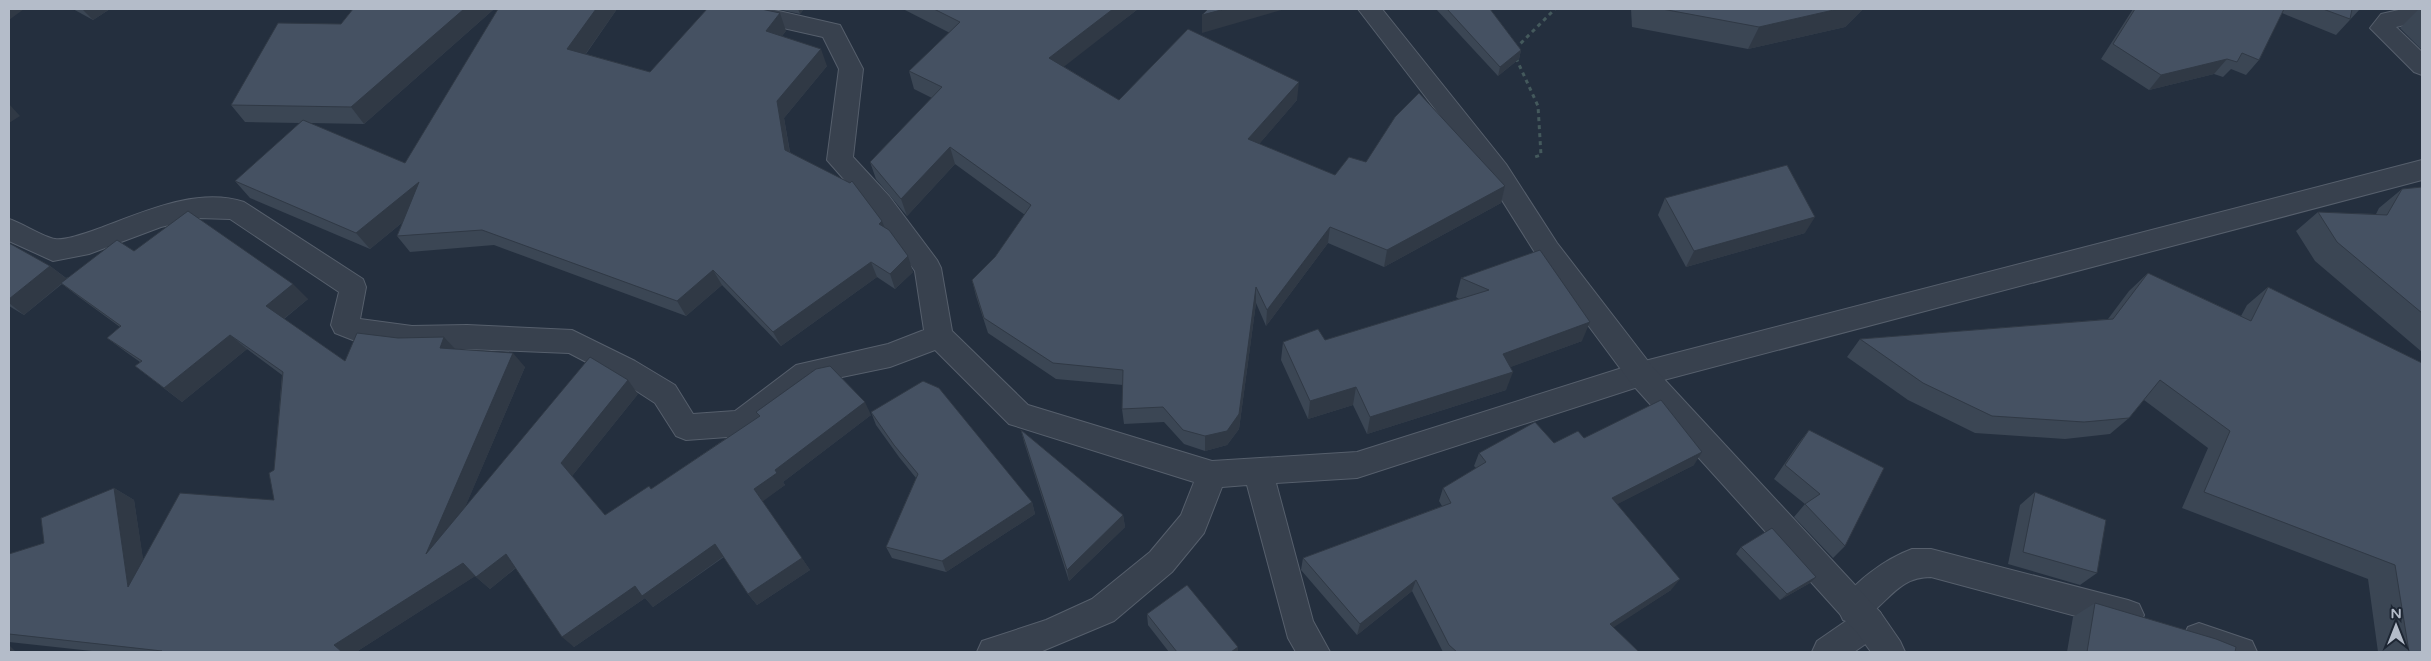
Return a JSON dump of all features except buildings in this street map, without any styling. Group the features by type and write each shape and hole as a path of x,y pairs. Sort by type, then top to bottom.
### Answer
{"street":[{"path":"734,9 832,31 851,69 840,160 880,203 928,268 938,336 1019,414 1212,474 1357,465 1642,374 2422,170"},
{"path":"1369,9 1497,171 1548,251 1642,374 1862,616 1889,652"},
{"path":"2422,12 2383,14 2382,28 2422,66"},
{"path":"9,229 53,250 89,243 158,217 198,208 235,210 353,287 345,325 363,332 412,338 467,337 572,342 625,369 665,394 686,427 740,423 806,373 890,355 938,336"},
{"path":"1258,472 1299,627 1314,652"},
{"path":"993,652 1050,634 1103,610 1161,562 1193,523 1212,474"},
{"path":"1828,652 1862,616 1890,576 1912,563 1931,563 2050,593 2160,625 2241,652"}],"path":[{"path":"1497,171 1541,155 1538,106 1512,51 1556,9"}]}
